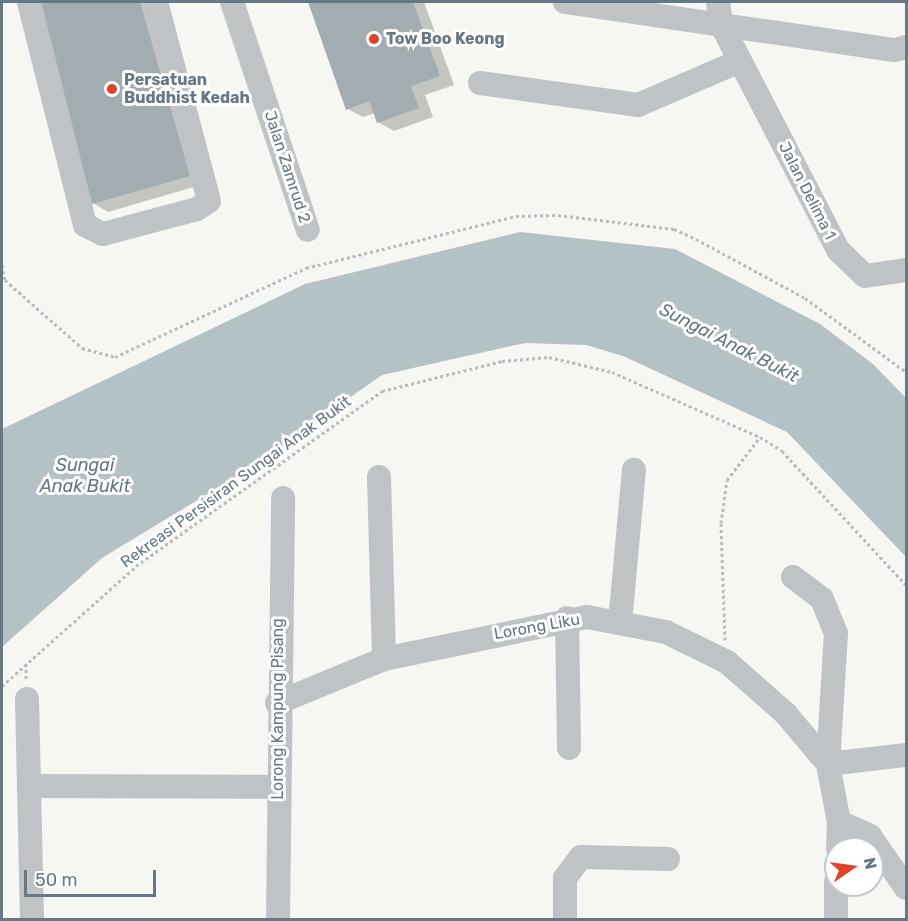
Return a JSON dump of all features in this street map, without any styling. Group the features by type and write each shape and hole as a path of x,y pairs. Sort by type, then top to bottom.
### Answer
{"street":[{"path":"29,2 85,225 103,234 196,209 209,201 156,2"},
{"name":"Jalan Zamrud 2","path":"232,2 308,230"},
{"path":"565,2 719,13 895,50 906,47"},
{"path":"480,83 638,105 740,61 719,13"},
{"name":"Jalan Delima 1","path":"740,61 838,250 865,276 906,270"},
{"path":"620,623 634,470"},
{"path":"379,477 384,659"},
{"name":"Lorong Kampung Pisang","path":"278,920 277,703 283,498"},
{"path":"793,578 822,599 836,633 828,764 839,822 838,837"},
{"path":"567,618 569,748"},
{"name":"Lorong Liku","path":"277,703 384,659 567,618 620,623 687,639 727,662 786,714 828,764"},
{"path":"27,699 32,920"},
{"path":"828,764 906,755"},
{"path":"29,786 278,787"},
{"path":"839,822 870,836 906,888"},
{"path":"565,920 565,878 581,857 668,858"},
{"path":"836,897 836,920"}],"path":[{"path":"2,265 5,280 82,348 115,357 306,268 516,216 570,216 674,229 696,239 805,298 906,372"},
{"name":"Rekreasi Persisiran Sungai Anak Bukit","path":"2,686 136,566 382,390 502,361 549,357 612,372 760,437 782,451 906,585"},
{"path":"727,662 721,523 727,480 760,437"}],"water":[{"name":"Sungai Anak Bukit","path":"520,232 675,249 820,324 873,364 906,398 906,557 787,432 623,356 586,345 525,343 382,375 247,470 102,558 2,647 2,429 305,284"}],"building":[{"name":"Persatuan Buddhist Kedah","path":"35,2 140,2 190,176 92,204"},
{"name":"Tow Boo Keong","path":"308,2 413,2 440,76 411,86 419,108 377,123 369,101 346,110"}],"place":[{"name":"Tow Boo Keong","path":"374,39"},
{"name":"Persatuan Buddhist Kedah","path":"112,89"}]}
